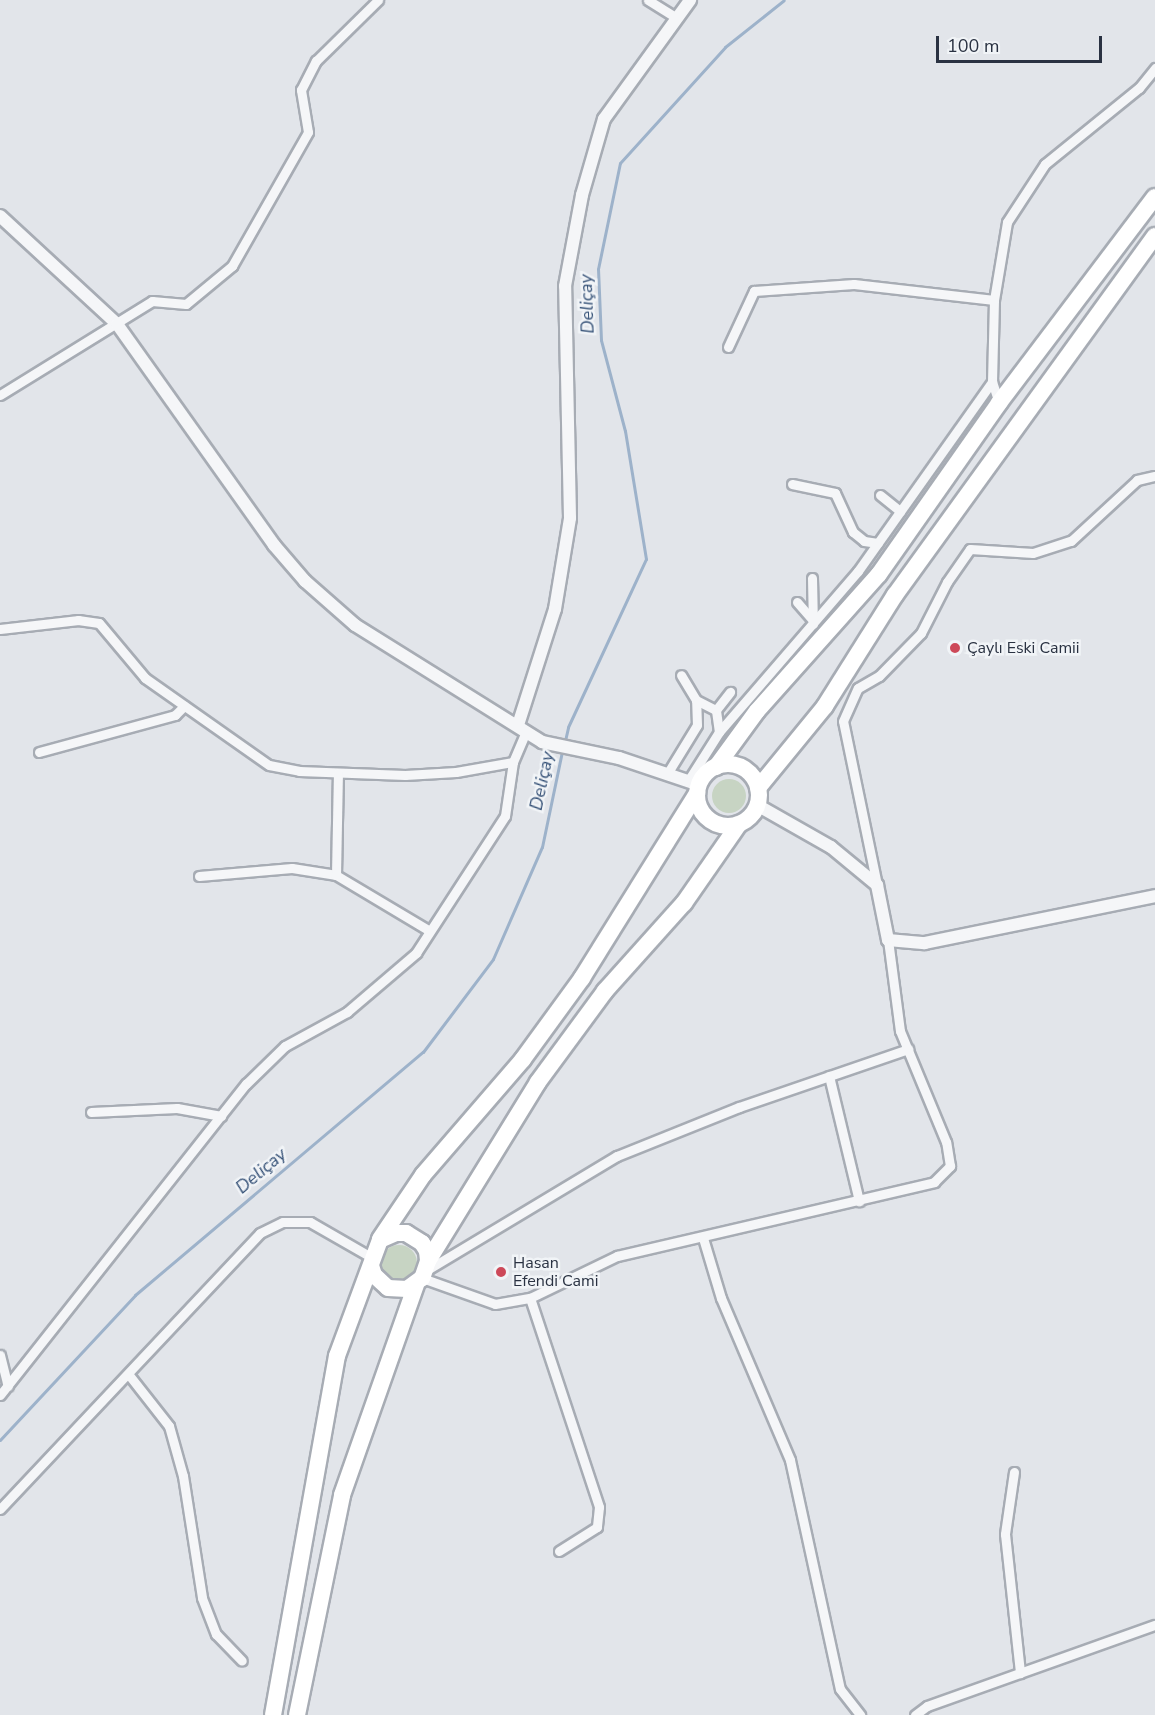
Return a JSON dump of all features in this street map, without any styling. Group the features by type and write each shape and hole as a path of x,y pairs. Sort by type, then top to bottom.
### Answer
{"highway":[{"path":"273,1715 337,1356 359,1287 380,1240 423,1175 523,1059 582,978 694,787 716,767 757,711 879,574 999,404 1155,197"},
{"path":"371,1262 374,1275 388,1288 423,1274 538,1082 605,991 684,903 739,824 757,805 758,788 825,706 896,594 1155,236"},
{"path":"716,767 742,768 758,788"},
{"path":"694,787 706,817 722,825 739,824"},
{"path":"297,1715 342,1495 423,1274 427,1251 415,1237 396,1233 380,1240"}],"street":[{"path":"0,395 152,301 186,304 232,266 308,132 301,90 316,61 378,0"},
{"path":"648,0 677,18"},
{"path":"0,1395 246,1084 285,1046 347,1012 416,953 505,816 513,762 555,609 570,518 565,286 582,195 604,119 690,0"},
{"path":"999,404 992,382 994,300 1007,222 1045,164 1139,88 1155,68"},
{"path":"0,216 117,324 274,545 305,581 355,625 542,742 597,754 667,774 694,787 719,732 878,543 992,382"},
{"path":"728,347 754,291 854,284 994,300"},
{"path":"423,1274 495,1304 530,1298 616,1256 703,1238 934,1182 950,1166 946,1142 900,1031 888,940 843,721 858,688 879,676 921,633 947,582 970,549 1033,553 1071,541 1137,480 1155,476"},
{"path":"792,484 835,493 853,532 864,541 878,543"},
{"path":"880,495 900,511"},
{"path":"812,578 813,621"},
{"path":"797,602 813,621"},
{"path":"0,629 78,620 99,623 145,678 269,765 299,771 456,772 513,762"},
{"path":"667,774 697,725 696,700 681,675"},
{"path":"719,732 716,710 730,692"},
{"path":"696,700 716,710"},
{"path":"39,752 175,715 184,706"},
{"path":"336,874 338,772"},
{"path":"757,805 831,847 877,885"},
{"path":"198,876 292,867 336,874 430,931"},
{"path":"888,940 925,943 1155,896"},
{"path":"423,1274 617,1156 829,1076 908,1049"},
{"path":"829,1076 859,1201"},
{"path":"91,1112 177,1108 221,1116"},
{"path":"0,1509 129,1376 260,1233 275,1226 310,1222 371,1262"},
{"path":"703,1238 721,1298 790,1460 840,1689 860,1715"},
{"path":"530,1298 599,1507 597,1527 559,1551"},
{"path":"0,1355 8,1386"},
{"path":"129,1376 169,1426 183,1476 202,1598 216,1634 242,1661"},
{"path":"1014,1472 1005,1533 1020,1673"},
{"path":"915,1715 927,1706 1155,1625"}],"green space":[{"path":"729,779 741,784 746,796 741,808 729,813 717,808 712,796 717,784"},
{"path":"399,1245 412,1250 417,1263 412,1276 399,1281 386,1276 381,1263 386,1250"}],"waterway":[{"name":"Deliçay","path":"564,745 568,727 646,559 625,431 601,340 598,269 620,163 725,47 784,0"},
{"name":"Deliçay","path":"0,1440 135,1295 423,1052 493,959 542,847 562,751"}],"place":[{"name":"Çaylı Eski Camii","path":"955,648"},
{"name":"Hasan Efendi Cami","path":"501,1272"}]}
